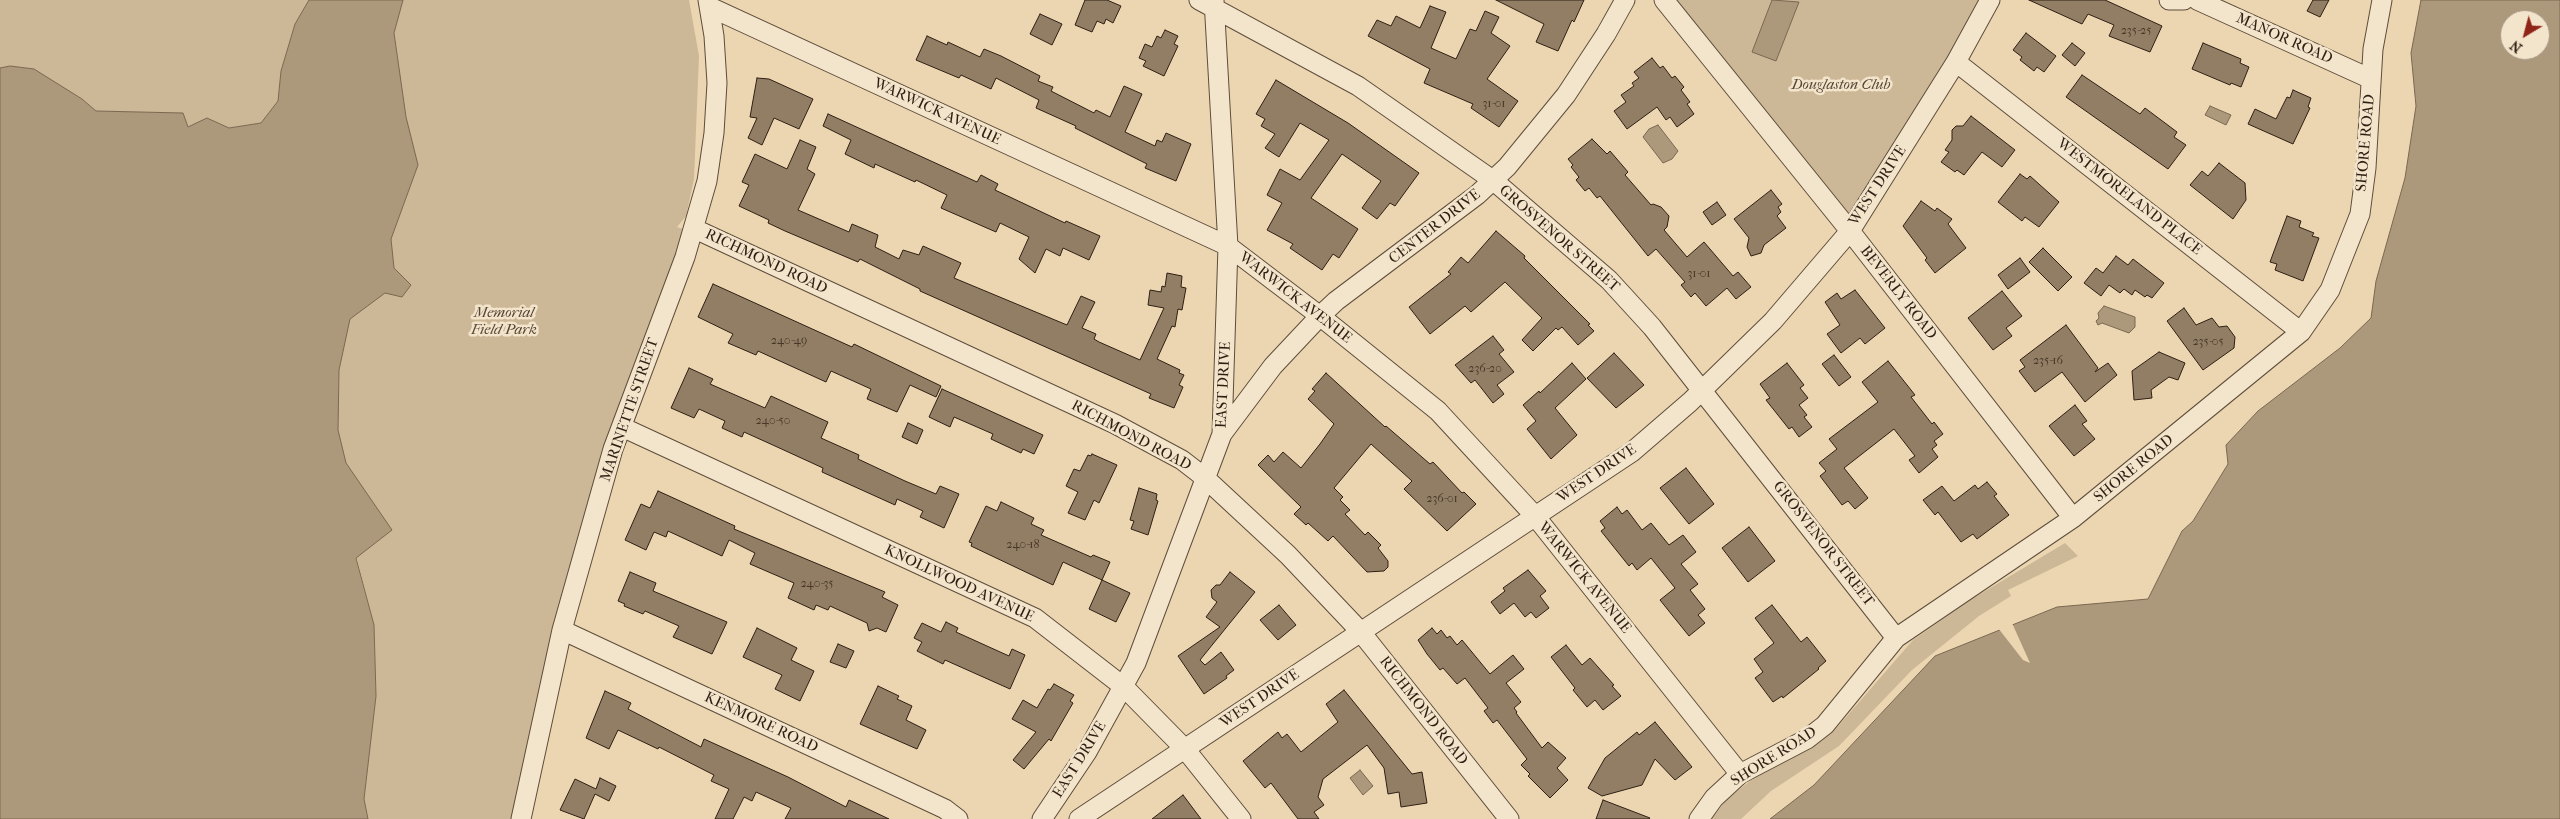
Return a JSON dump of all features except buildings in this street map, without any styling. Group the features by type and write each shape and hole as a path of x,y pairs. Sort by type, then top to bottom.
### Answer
{"street":[{"name":"CENTER DRIVE","path":"1222,434 1273,366 1336,301 1494,181 1566,95 1606,34 1624,0"},
{"name":"BEVERLY ROAD","path":"1664,0 1850,231 2072,518"},
{"name":"WEST DRIVE","path":"1079,819 1632,452 1702,391 1773,321 1850,231 1956,62 1990,0"},
{"path":"2169,0 2184,0"},
{"name":"MANOR ROAD","path":"2197,0 2371,79"},
{"name":"SHORE ROAD","path":"1698,819 1714,798 1740,774 1807,739 1825,725 1896,638 2072,518 2301,332 2330,290 2360,214 2366,168 2373,49 2382,0"},
{"name":"GROSVENOR STREET","path":"1209,2 1358,86 1494,181 1609,280 1652,327 1896,638"},
{"name":"EAST DRIVE","path":"1042,819 1087,752 1136,664 1204,477 1222,434 1228,246 1209,2"},
{"name":"WARWICK AVENUE","path":"709,3 1228,246 1320,316 1438,412 1535,516 1740,774"},
{"name":"MARINETTE STREET","path":"521,819 562,630 613,449 695,229 707,181 714,133 717,84 709,3"},
{"name":"WESTMORELAND PLACE","path":"1956,62 2301,332"},
{"name":"RICHMOND ROAD","path":"695,229 1115,424 1182,460 1204,477 1288,555 1360,631 1510,819"},
{"name":"KNOLLWOOD AVENUE","path":"622,427 1035,618 1124,687 1185,750 1240,819"},
{"name":"KENMORE ROAD","path":"562,630 936,805 958,819"}],"green space":[{"path":"0,0 309,0 295,24 281,71 278,101 261,123 229,128 207,118 188,128 183,113 96,111 82,99 10,66 0,68"},
{"name":"Memorial Field Park","path":"403,0 689,0 699,56 694,179 686,216 677,227 686,230 607,437 511,819 368,819 364,799 376,696 374,625 326,438 338,398 339,370 398,62 394,33"},
{"name":"Douglaston Club","path":"1665,0 1989,0 1849,228"},
{"path":"2065,543 2078,556 2008,590 2011,596 1979,616 1912,670 1839,746 1771,791 1741,819 1712,819 1726,800 1750,781 1834,731 1913,640 1972,599"}],"shaded area":[{"path":"309,0 403,0 394,33 406,117 418,165 391,239 394,268 411,285 402,297 385,293 350,319 339,370 338,430 346,463 392,530 356,558 374,625 376,696 364,799 368,819 0,819 0,68 10,66 34,69 82,99 96,111 183,113 188,127 207,118 229,128 261,123 278,101 281,71 295,24"},
{"path":"1772,0 1799,2 1776,61 1752,52"},
{"path":"2421,0 2560,0 2560,819 1770,819 1814,785 1935,656 2057,607 2148,599 2182,531 2193,521 2228,464 2226,445 2258,411 2340,348 2371,318 2376,281 2405,178 2416,106 2411,53"},
{"path":"2210,106 2231,115 2226,125 2205,115"},
{"path":"1658,125 1678,151 1672,159 1663,163 1643,137 1649,129"},
{"path":"2104,306 2135,317 2135,327 2129,333 2102,323 2098,325 2096,321 2099,318 2098,313"},
{"path":"1360,770 1373,786 1363,795 1350,778"}],"pier":[{"path":"2012,623 2030,663 2023,660 1998,628"}]}
